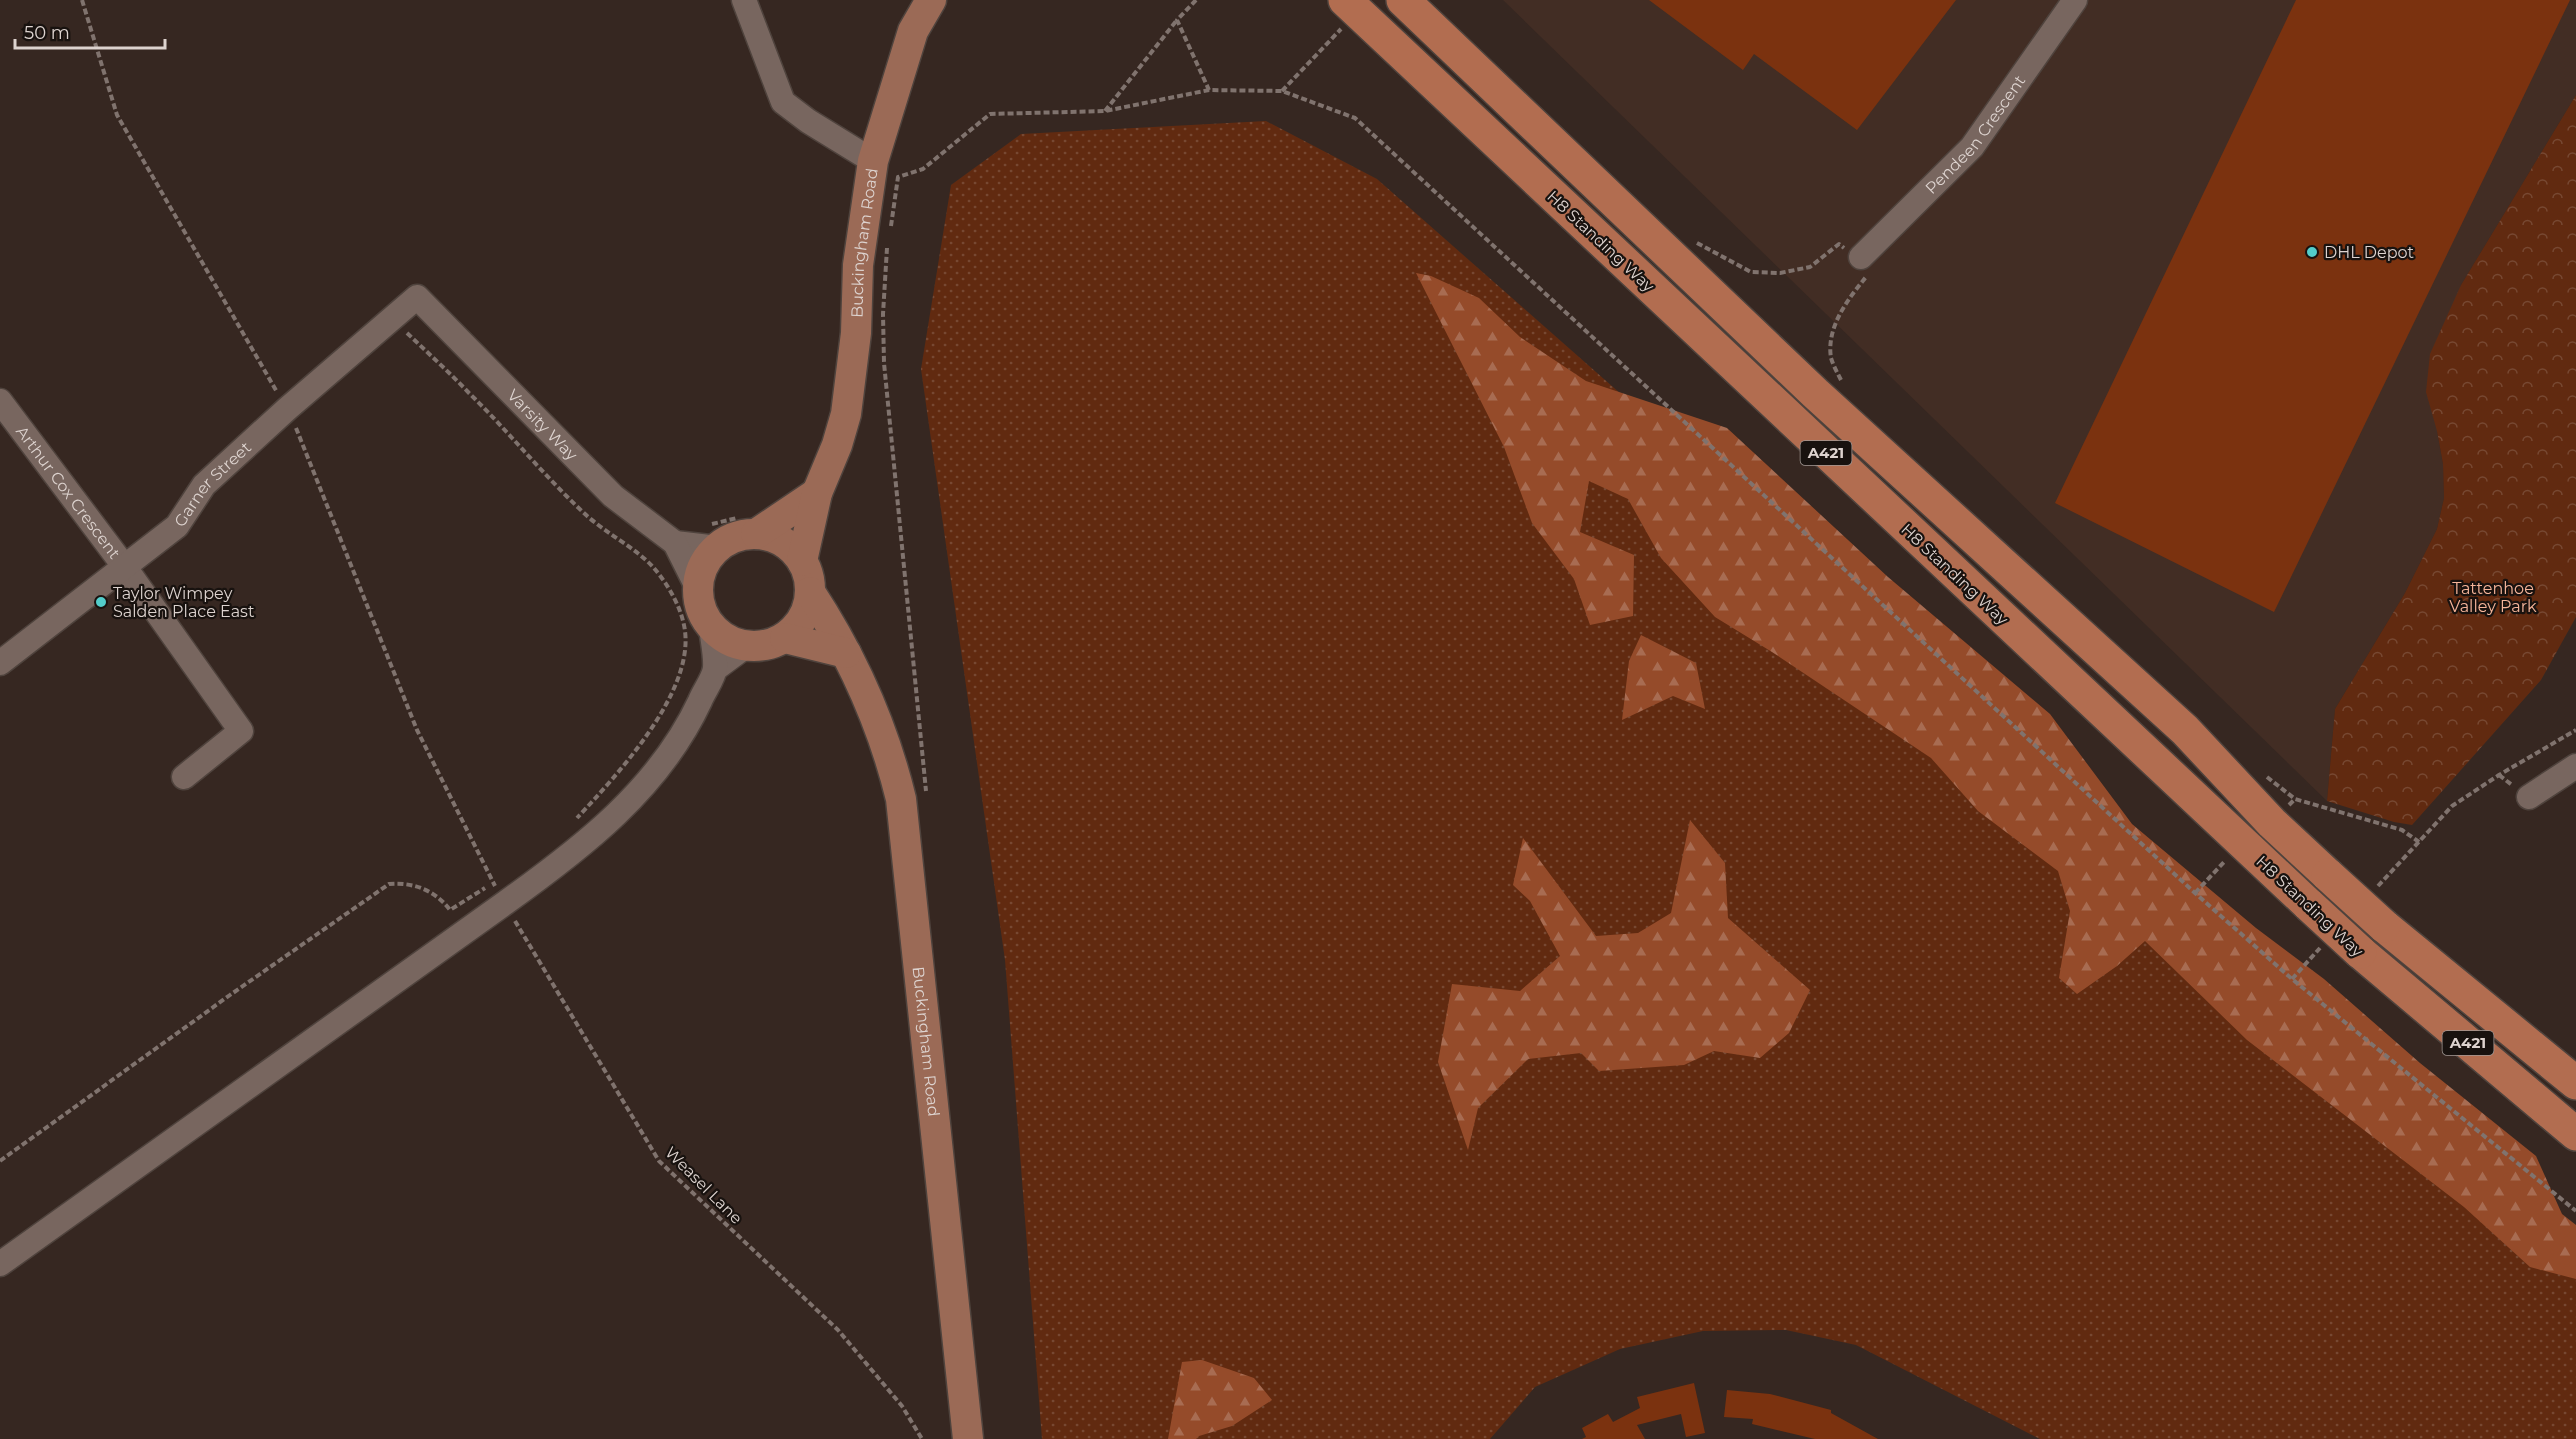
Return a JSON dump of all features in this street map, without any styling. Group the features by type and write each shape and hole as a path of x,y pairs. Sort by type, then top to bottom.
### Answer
{"highway":[{"name":"A421","path":"1403,0 1815,393 2185,730 2272,823 2328,875 2384,926 2576,1083"},
{"name":"H8 Standing Way","path":"1352,6 2309,905 2360,952 2576,1134"}],"main road":[{"name":"Buckingham Road","path":"802,561 817,493 837,445 849,396 856,333 858,266 873,161 913,31 931,0"},
{"path":"749,525 782,542 802,561 809,579 810,592 803,618 785,638 772,644 746,646 721,636 711,627 699,602 698,589 710,536 736,537 749,525 817,493"},
{"name":"Buckingham Road","path":"810,592 846,653 882,733 901,799 968,1439"},
{"path":"785,638 846,653"}],"street":[{"path":"744,0 783,102 808,121 873,161"},
{"name":"Pendeen Crescent","path":"1865,266 1972,147 2075,0"},
{"name":"Garner Street","path":"0,663 177,526 204,485 417,297"},
{"name":"Varsity Way","path":"417,297 613,495 666,537"},
{"name":"Arthur Cox Crescent","path":"4,418 124,566 241,731 184,777"},
{"path":"666,537 710,536"},
{"path":"666,537 698,589"},
{"path":"711,627 715,669"},
{"path":"0,1264 499,893 571,855 612,819 660,767 689,724 715,669 746,646"},
{"path":"2529,797 2576,766"}],"path":[{"path":"1105,111 1177,20 1196,0"},
{"path":"1282,91 1352,6"},
{"path":"1177,20 1209,90"},
{"path":"890,229 898,177 923,169 990,114 1105,111 1209,90 1282,91 1355,118 2195,893 2292,979 2576,1211"},
{"path":"889,239 884,314 884,363 927,799"},
{"path":"1692,240 1751,272 1779,273 1810,267 1839,244 1865,266 1832,331 1831,358 1844,388"},
{"path":"391,318 469,392 586,516 651,565 666,584 680,611 685,632 685,654 680,674 648,733 612,780 575,820"},
{"path":"710,536 732,520 749,525"},
{"path":"639,556 666,537"},
{"path":"2371,893 2452,806 2499,775 2576,730"},
{"path":"2261,772 2295,799 2402,830 2419,842"},
{"path":"2272,823 2295,799"},
{"path":"2195,893 2227,859"},
{"path":"0,1161 230,995 389,884 403,883 417,886 433,893 450,910 499,893 501,878"},
{"name":"Weasel Lane","path":"499,893 659,1161 838,1330 902,1406 922,1439"},
{"path":"2292,979 2323,945"}],"shaded area":[{"path":"1503,0 2576,0 2576,95 2461,285 2437,431 2443,464 2444,498 2437,529 2405,593 2335,709 2327,801"}],"green space":[{"name":"Tattenhoe Valley Park","path":"2576,95 2576,617 2541,680 2412,825 2394,822 2327,801 2335,709 2405,593 2437,529 2444,498 2443,464 2426,392 2430,354 2461,285"},
{"path":"1266,121 1377,179 2576,1236 2576,1439 2040,1439 1856,1345 1786,1330 1703,1331 1620,1349 1535,1387 1490,1439 1042,1439 1005,960 921,369 951,185 1021,134"},
{"path":"1416,273 1431,276 1479,298 1520,337 1586,381 1727,428 1888,577 2050,714 2132,824 2256,928 2324,979 2420,1063 2536,1156 2562,1214 2576,1225 2576,1279 2530,1267 2464,1207 2247,1040 2145,941 2117,966 2077,994 2059,978 2070,911 2058,871 1978,811 1931,758 1772,652 1715,617 1661,558 1628,499 1589,481 1580,532 1634,555 1633,616 1590,625 1574,579 1532,523 1504,447"},
{"path":"1641,635 1696,663 1705,709 1673,696 1622,720 1629,661"},
{"path":"1690,820 1725,863 1728,918 1810,990 1789,1033 1760,1058 1714,1051 1684,1065 1599,1071 1581,1053 1528,1059 1478,1108 1468,1150 1438,1062 1452,984 1520,991 1560,956 1530,901 1513,885 1523,838 1596,936 1638,933 1671,913"},
{"path":"1202,1360 1254,1378 1272,1400 1232,1426 1199,1436 1196,1439 1168,1439 1182,1362"}],"building":[{"path":"1649,0 1956,0 1857,130 1754,54 1743,70"},
{"name":"DHL Depot","path":"2296,0 2570,0 2274,612 2055,503"},
{"path":"1694,1383 1705,1433 1686,1437 1681,1414 1637,1425 1645,1439 1582,1439 1586,1437 1582,1428 1608,1414 1613,1422 1640,1408 1637,1397"},
{"path":"1727,1390 1770,1394 1831,1410 1831,1413 1878,1439 1815,1439 1752,1424 1753,1419 1724,1417"}],"place":[{"name":"DHL Depot","path":"2312,252"},
{"name":"Taylor Wimpey Salden Place East","path":"101,602"}]}
